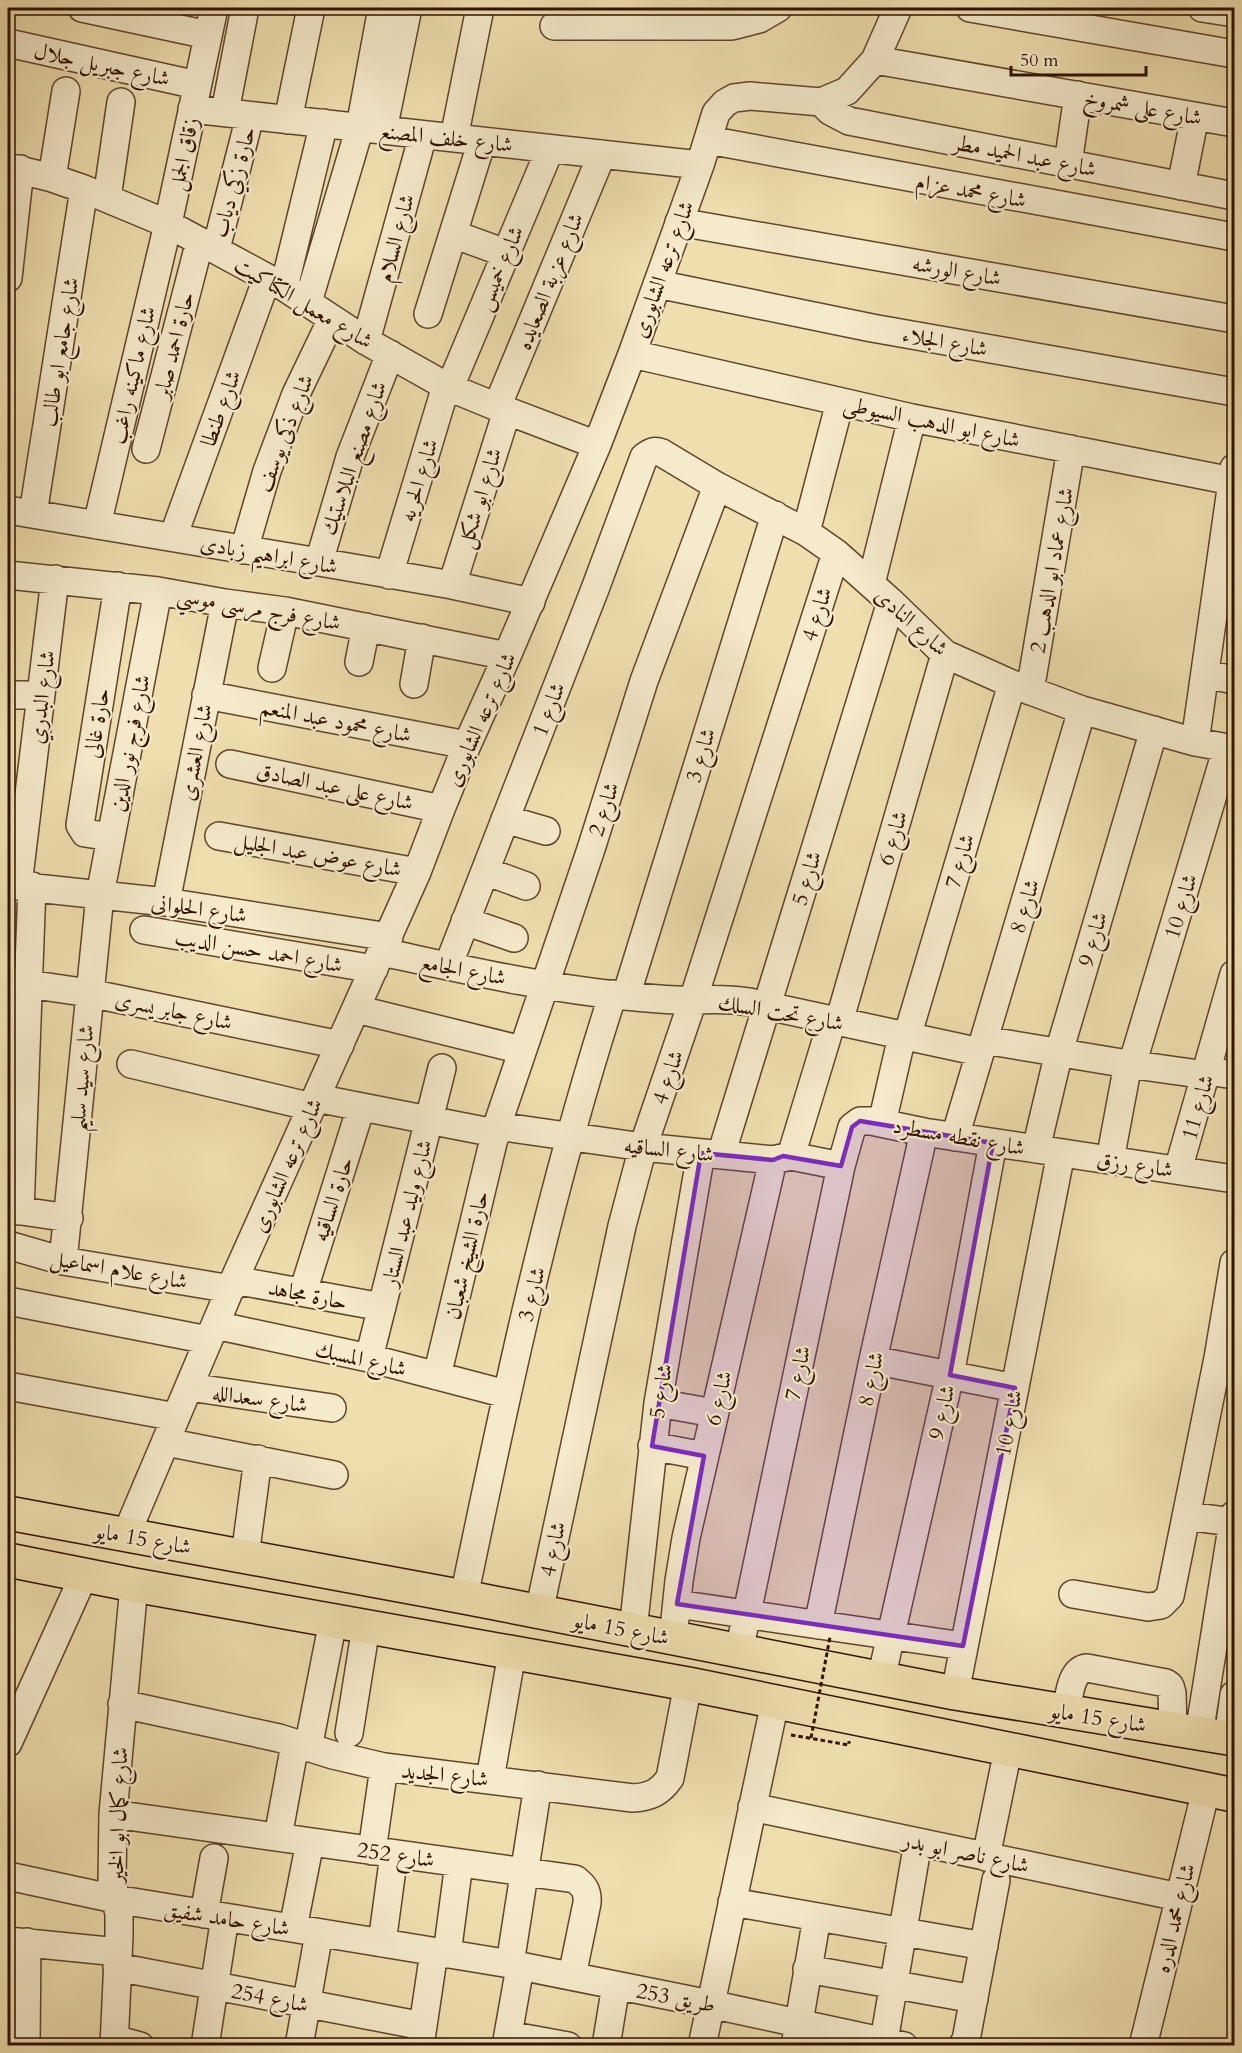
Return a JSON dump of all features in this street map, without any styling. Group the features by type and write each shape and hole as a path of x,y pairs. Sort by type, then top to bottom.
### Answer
{"main road":[{"name":"شارع 15 مايو","path":"8,1513 464,1597 955,1693 1213,1738"},
{"name":"شارع 15 مايو","path":"8,1560 134,1585 688,1684 1008,1750 1225,1788"}],"street":[{"path":"81,8 208,34"},
{"path":"195,97 214,8"},
{"name":"حارة زكي دياب","path":"208,245 238,114 245,8"},
{"path":"288,120 311,8"},
{"path":"372,129 382,8"},
{"path":"308,302 372,129 408,8"},
{"path":"454,138 480,8"},
{"path":"554,26 732,26 759,19 778,8"},
{"name":"شارع ترعه الشابورى","path":"126,1535 233,1284 382,953 467,745 531,602 597,445 632,354 704,153 716,113 725,103 734,98 750,96 821,102 847,91 875,60 898,8"},
{"path":"970,8 1234,54"},
{"path":"1202,8 1234,13"},
{"name":"شارع جبريل جلال","path":"8,43 195,97"},
{"name":"شارع على شمروخ","path":"875,60 1234,123"},
{"path":"52,178 66,91"},
{"path":"1068,164 1078,95"},
{"name":"شارع خلف المصنع","path":"195,97 238,114 550,149 602,154 704,153"},
{"name":"زقاق الجمل","path":"168,224 195,97"},
{"name":"شارع جامع ابو طالب","path":"20,512 96,194 122,102"},
{"name":"شارع عبد الحميد مطر","path":"821,102 830,111 849,121 1234,196"},
{"path":"1181,186 1196,116"},
{"name":"شارع طنطا","path":"173,537 275,283 324,123"},
{"name":"شارع السلام","path":"366,341 423,135"},
{"path":"428,314 482,141"},
{"name":"شارع خميس","path":"448,386 550,149"},
{"name":"شارع محمد عزام","path":"704,153 1234,237"},
{"name":"شارع عزبة الصعايده","path":"502,409 602,154"},
{"path":"8,278 14,168"},
{"name":"شارع معمل الكتاكيت","path":"14,168 52,178 168,224 308,302 366,341 448,386 597,445"},
{"name":"شارع الورشه","path":"679,222 1234,319"},
{"name":"شارع ماكينه راغب","path":"97,525 168,224"},
{"path":"453,234 505,253"},
{"name":"حارة احمد صابر","path":"146,449 208,245"},
{"name":"شارع الجلاء","path":"657,284 872,328 1234,392"},
{"name":"شارع ذكى يوسف","path":"244,550 267,471 296,393 332,319"},
{"name":"شارع مصنع البلاستيك","path":"319,562 350,457 390,354"},
{"name":"شارع ابو الدهب السيوطى","path":"632,354 912,418 1233,480"},
{"name":"شارع الحريه","path":"389,575 448,386"},
{"path":"806,532 840,402"},
{"name":"شارع ابو شكل","path":"452,585 502,409"},
{"name":"شارع 5","path":"633,1630 658,1403 711,1154 766,1006 881,593 912,418"},
{"name":"شارع عماد ابو الدهب 2","path":"1021,688 1071,449"},
{"name":"شارع النادى","path":"650,452 662,453 717,486 806,532 836,553 945,654 1021,688 1082,710 1195,742 1231,749"},
{"name":"شارع 1","path":"448,966 644,457 650,452"},
{"path":"1195,742 1204,674 1224,610 1233,480"},
{"name":"شارع 2","path":"496,1130 591,849 644,681 717,486"},
{"name":"شارع ابراهيم زبادى","path":"20,512 452,585 531,602"},
{"name":"شارع 3","path":"464,1597 506,1394 589,1067 620,995 775,515"},
{"name":"شارع 4","path":"539,1612 622,1226 643,1147 693,1000 836,553"},
{"name":"شارع فرج مرسى موسي","path":"8,574 158,591 285,611 507,656"},
{"name":"شارع البدري","path":"14,1210 19,885 16,827 20,771 41,695 54,579"},
{"name":"حارة غالى","path":"111,837 85,833 80,825 118,586"},
{"name":"شارع فرج نور الدين","path":"100,895 158,591"},
{"name":"شارع العشرى","path":"166,902 225,603"},
{"path":"272,668 285,611"},
{"path":"359,662 366,627"},
{"path":"414,684 422,639"},
{"name":"شارع 6","path":"673,1638 686,1538 704,1456 782,1158 835,1021 945,654"},
{"path":"1204,674 1234,680"},
{"name":"شارع 7","path":"739,1651 841,1166 852,1127 860,1121 871,1120 882,1123 905,1037 1021,688"},
{"path":"8,695 41,695"},
{"name":"شارع محمود عبد المنعم","path":"206,695 467,745"},
{"name":"شارع 8","path":"955,1137 1082,710"},
{"name":"شارع 9","path":"1048,1151 1059,1052 1154,730"},
{"name":"شارع 10","path":"1110,1160 1130,1064 1231,749"},
{"name":"شارع على عبد الصادق","path":"230,764 441,808"},
{"path":"505,819 546,831"},
{"name":"شارع عوض عبد الجليل","path":"219,836 417,872"},
{"path":"485,871 526,886"},
{"name":"شارع الحلوانى","path":"19,885 166,902 382,953"},
{"name":"شارع سيد سليم","path":"63,1261 100,895"},
{"path":"465,921 514,939"},
{"name":"شارع احمد حسن الديب","path":"144,930 382,953"},
{"name":"شارع الجامع","path":"382,953 544,984"},
{"name":"شارع 11","path":"1178,1170 1234,974"},
{"name":"شارع جابر يسرى","path":"18,982 89,993 340,1045"},
{"name":"شارع تحت السلك","path":"544,984 620,995 693,1000 730,999 905,1037 1059,1052 1130,1064 1234,1075"},
{"path":"356,1009 522,1050"},
{"name":"شارع الساقيه","path":"131,1064 314,1102 361,1107 496,1130 711,1154 782,1158 841,1166"},
{"name":"شارع وليد عبد الستار","path":"369,1358 442,1068"},
{"name":"حارة الساقيه","path":"303,1292 361,1107"},
{"name":"شارع نقطه مسطرد","path":"882,1123 924,1132 1048,1151"},
{"name":"حارة الشيخ شعبان","path":"437,1376 496,1130"},
{"name":"شارع 8","path":"824,1631 873,1360 924,1132"},
{"name":"شارع 9","path":"881,1679 950,1375 993,1143"},
{"name":"شارع 10","path":"955,1693 1015,1388 1048,1151"},
{"name":"شارع رزق","path":"1048,1151 1234,1179"},
{"path":"14,1210 69,1218"},
{"name":"شارع علام اسماعيل","path":"8,1245 63,1261 233,1284"},
{"path":"1073,1594 1148,1607 1161,1605 1170,1596 1186,1516 1226,1359 1234,1263"},
{"name":"حارة مجاهد","path":"233,1284 303,1292 382,1308"},
{"name":"شارع المسبك","path":"8,1301 369,1358 506,1394"},
{"path":"873,1360 1015,1388"},
{"path":"8,1386 176,1417"},
{"name":"شارع سعدالله","path":"189,1387 332,1408"},
{"path":"658,1403 714,1413"},
{"path":"166,1442 334,1474"},
{"path":"652,1446 704,1456"},
{"path":"245,1556 258,1459"},
{"path":"1186,1516 1234,1519 1213,1738"},
{"path":"8,1743 84,1575"},
{"name":"شارع كمال ابو الخير","path":"114,2042 119,1914 112,1882 113,1814 134,1585"},
{"path":"676,1604 745,1614 824,1631 891,1636 963,1646"},
{"path":"278,1837 333,1621"},
{"path":"349,1733 366,1627"},
{"path":"490,1779 512,1653"},
{"path":"1066,1712 1076,1673 1082,1668 1087,1668 1166,1683 1170,1686 1172,1694 1213,1738"},
{"name":"شارع الجديد","path":"122,1704 279,1738 301,1746 384,1767 633,1798 648,1797 661,1790 670,1778 688,1684"},
{"path":"1213,1738 1234,1695"},
{"path":"702,2046 775,1702"},
{"path":"962,2046 966,2040 984,1946 991,1868 1008,1750"},
{"path":"382,1943 384,1767"},
{"path":"538,1785 524,1872 507,2040 568,2046"},
{"name":"شارع محمد الدره","path":"1143,2046 1179,1897 1225,1788"},
{"name":"شارع ناصر ابو بدر","path":"752,1807 918,1842 991,1868 1179,1897"},
{"name":"شارع 252","path":"113,1814 575,1879 588,1893 572,1977"},
{"path":"299,2046 307,2004 306,1931 309,1842"},
{"path":"894,2043 894,1985 918,1842"},
{"path":"205,2046 214,1986 214,1858"},
{"path":"422,2036 459,1863"},
{"name":"شارع حامد شفيق","path":"8,1876 115,1899 441,1953"},
{"path":"732,1902 984,1946"},
{"path":"797,2034 817,1917"},
{"path":"17,1942 26,2046"},
{"name":"شارع 254","path":"17,1942 118,1960 214,1986 307,2004 422,2036"},
{"name":"طريق 253","path":"441,1953 515,1965 710,2004 797,2034 894,2043"},
{"path":"807,1970 974,1999"},
{"path":"606,2046 616,1985"},
{"path":"114,2042 141,2046"}],"path":[{"path":"811,1738 824,1631"},
{"path":"792,1735 849,1745"}],"highlighted area":[{"path":"860,1121 993,1143 950,1375 1015,1388 963,1646 677,1604 704,1456 652,1446 701,1153 773,1160 783,1156 841,1166 852,1127"}]}
